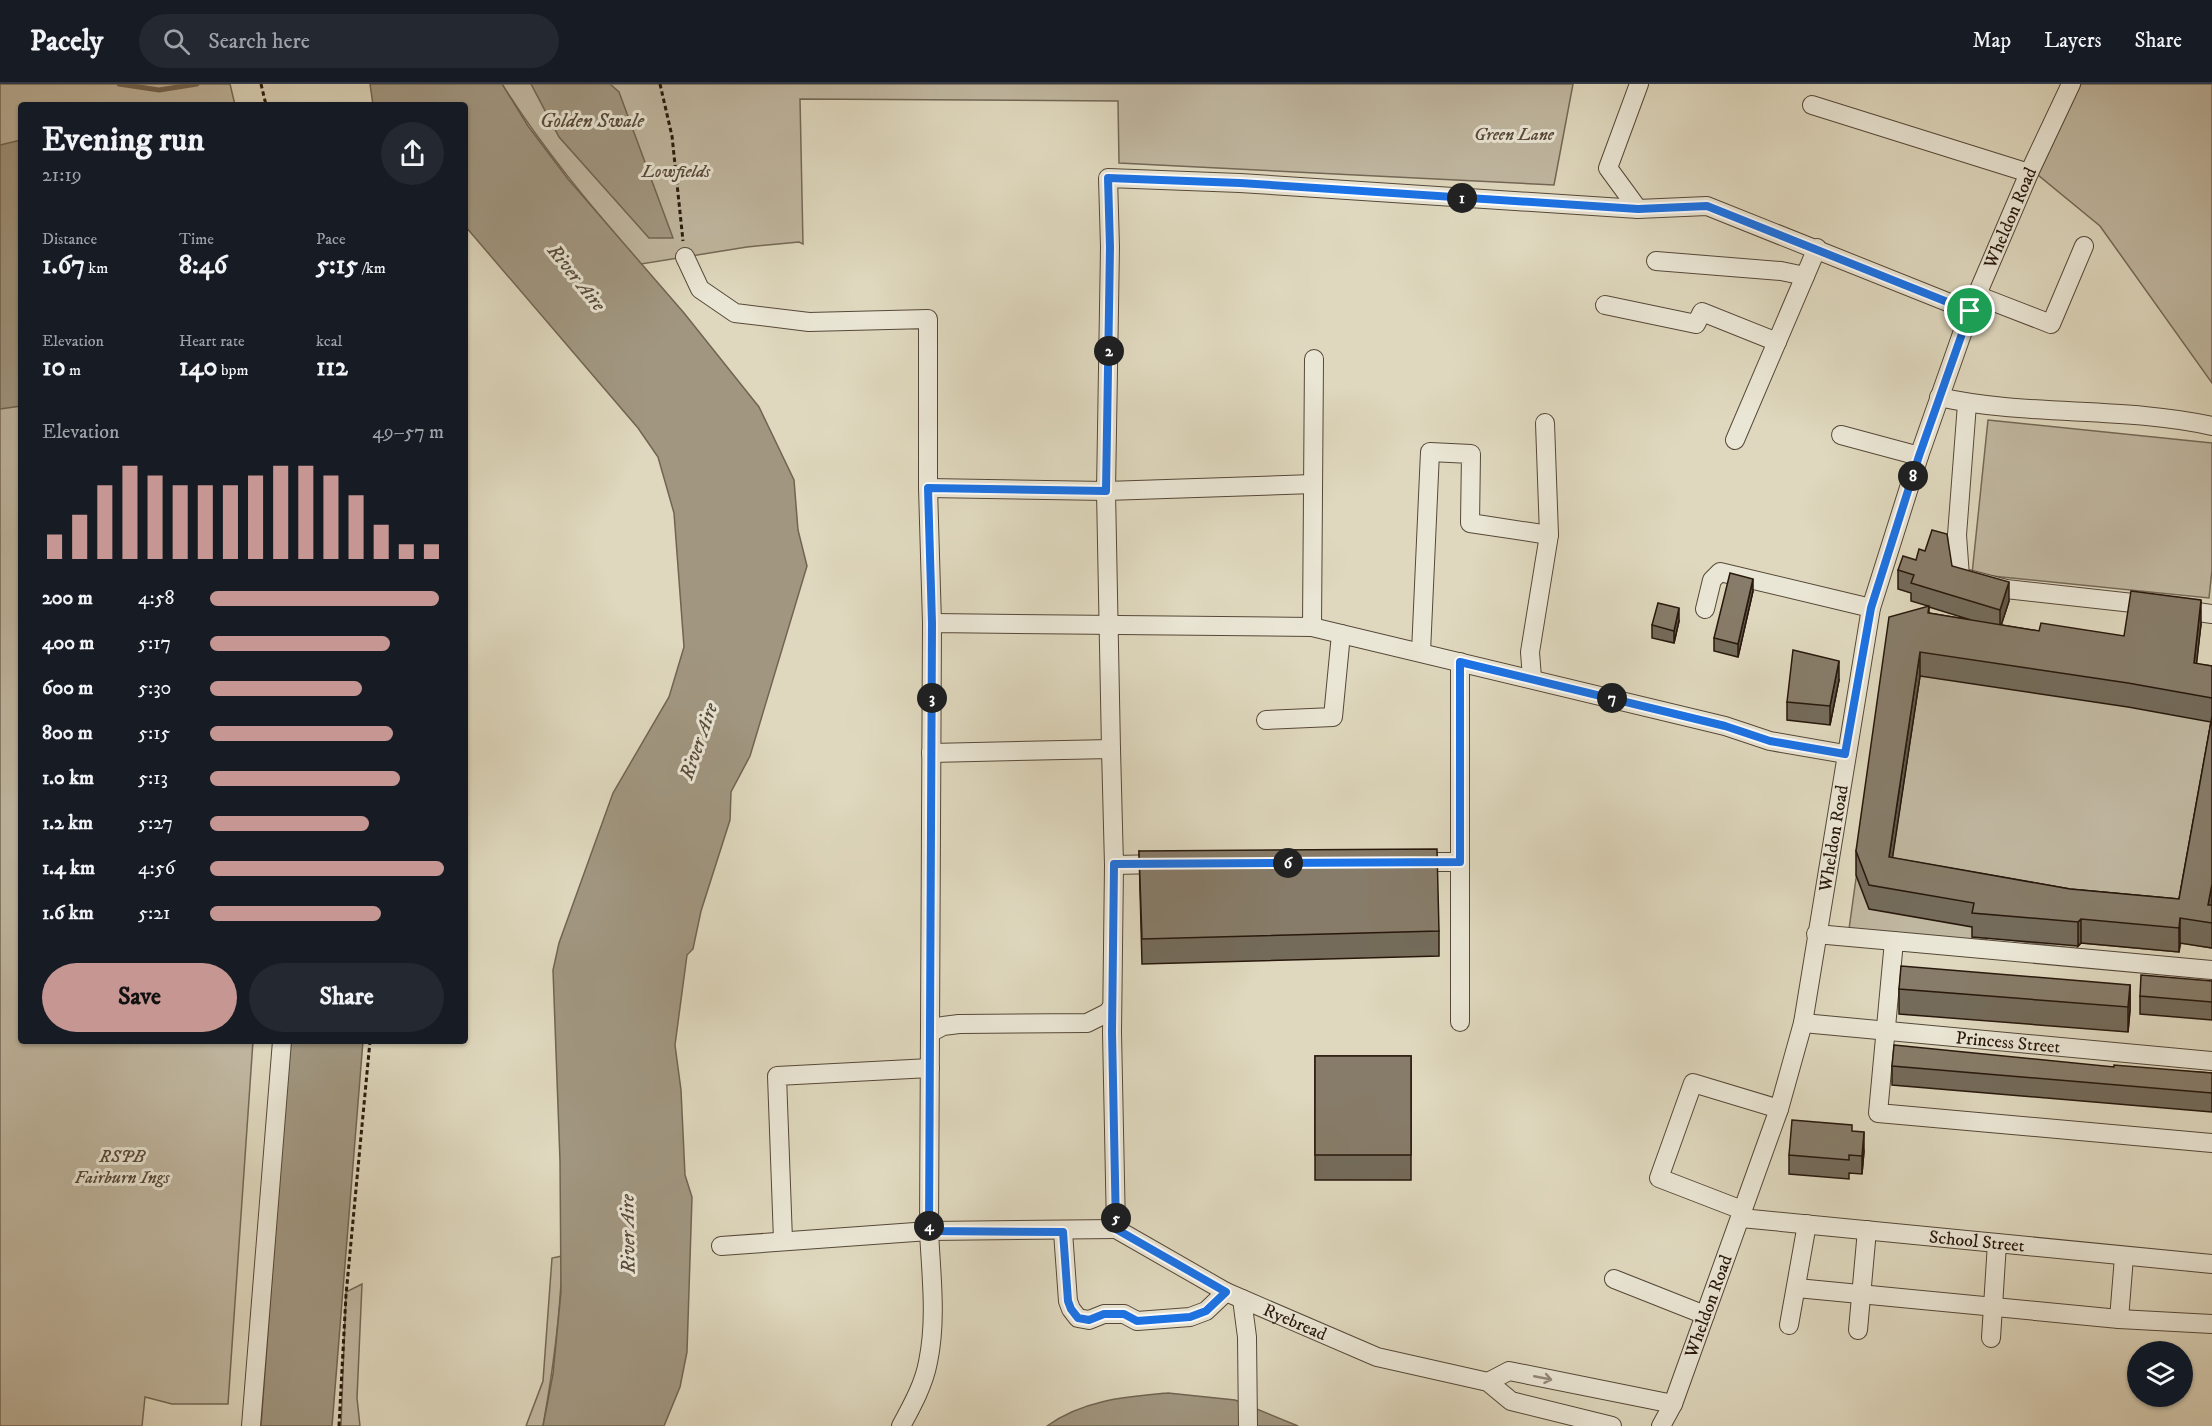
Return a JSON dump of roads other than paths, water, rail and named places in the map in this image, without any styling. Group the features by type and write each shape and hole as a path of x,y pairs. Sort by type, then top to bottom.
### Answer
{"street":[{"path":"1638,209 1608,168 1639,84"},
{"name":"Wheldon Road","path":"1662,1426 1705,1315 1779,1109 1803,1023 1845,754 1871,608 1919,456 1973,303 2029,173 2071,84"},
{"path":"1812,105 2029,173"},
{"path":"720,1246 929,1231 1063,1232 1116,1229 1112,1007 1114,864 1106,491 1110,247 1108,178 1240,183 1638,209 1707,206 1816,248 1973,303 2051,324 2084,246"},
{"path":"1735,440 1816,248"},
{"path":"685,257 700,289 735,313 809,322 928,319 928,488 932,623 929,1231 932,1325 928,1363 918,1394 901,1426"},
{"path":"1656,261 1805,276"},
{"path":"1605,305 1696,324 1702,312 1777,342"},
{"path":"1312,627 1314,359"},
{"path":"1939,397 1967,404 2062,410 2212,426"},
{"path":"1967,404 1957,535 1960,577 2006,589 2212,614"},
{"path":"1532,678 1530,652 1549,535 1545,423"},
{"path":"1841,435 1919,456"},
{"path":"1421,652 1430,452 1471,454 1470,523 1549,535"},
{"path":"928,488 1106,491 1313,484"},
{"path":"1705,609 1712,580 1720,572 1871,608"},
{"path":"932,623 1312,627 1725,726 1770,741 1845,754"},
{"path":"1266,720 1333,717 1341,634"},
{"path":"1460,662 1460,1022"},
{"path":"931,753 1111,749"},
{"path":"1400,862 1460,862"},
{"path":"1114,864 1185,864"},
{"path":"1816,934 2212,970"},
{"path":"1894,941 1878,1113 2212,1143"},
{"path":"930,1033 943,1026 959,1024 1087,1023 1107,1013 1112,1007"},
{"name":"Princess Street","path":"1803,1023 2212,1061"},
{"path":"251,1426 282,1044"},
{"path":"783,1240 777,1076 930,1068"},
{"name":"School Street","path":"1779,1109 1693,1083 1659,1178 1742,1214 1807,1224 2212,1264"},
{"path":"1789,1325 1807,1224"},
{"name":"Ryebread","path":"1116,1229 1234,1295 1377,1357 1488,1382 1511,1401 1612,1426"},
{"path":"1858,1330 1867,1230"},
{"path":"1063,1232 1068,1301 1078,1318 1089,1320 1104,1314 1124,1314 1137,1321 1190,1317 1234,1295 1247,1337 1248,1426"},
{"path":"1991,1338 1997,1243"},
{"path":"2119,1319 2124,1257"},
{"path":"1614,1279 1705,1315"},
{"path":"1797,1288 2119,1319 2212,1324"},
{"path":"1488,1382 1509,1371 1672,1404"}],"water":[{"name":"River Aire","path":"370,84 502,84 528,126 568,179 684,313 759,407 794,480 798,530 807,566 750,756 731,792 730,820 701,911 693,949 687,955 675,1045 681,1090 685,1175 692,1197 687,1352 680,1387 664,1426 543,1426 553,1374 561,1292 560,1161 553,970 559,943 613,793 669,697 684,647 674,513 658,457 638,428 468,230 468,102 373,102"},
{"name":"Golden Swale","path":"531,84 610,84 619,92 673,238 649,238 559,137"},
{"path":"18,141 18,406 0,409 0,145"},
{"path":"289,1044 363,1044 332,1426 261,1426"},
{"path":"1168,1393 1235,1400 1298,1426 1047,1426 1075,1410 1104,1401"}],"waterway":[{"path":"119,84 159,90 197,84"}],"park label":[{"name":"Green Lane","path":"1514,134"},
{"name":"Lowfields","path":"676,171"},
{"name":"RSPB Fairburn Ings","path":"122,1166"}]}
